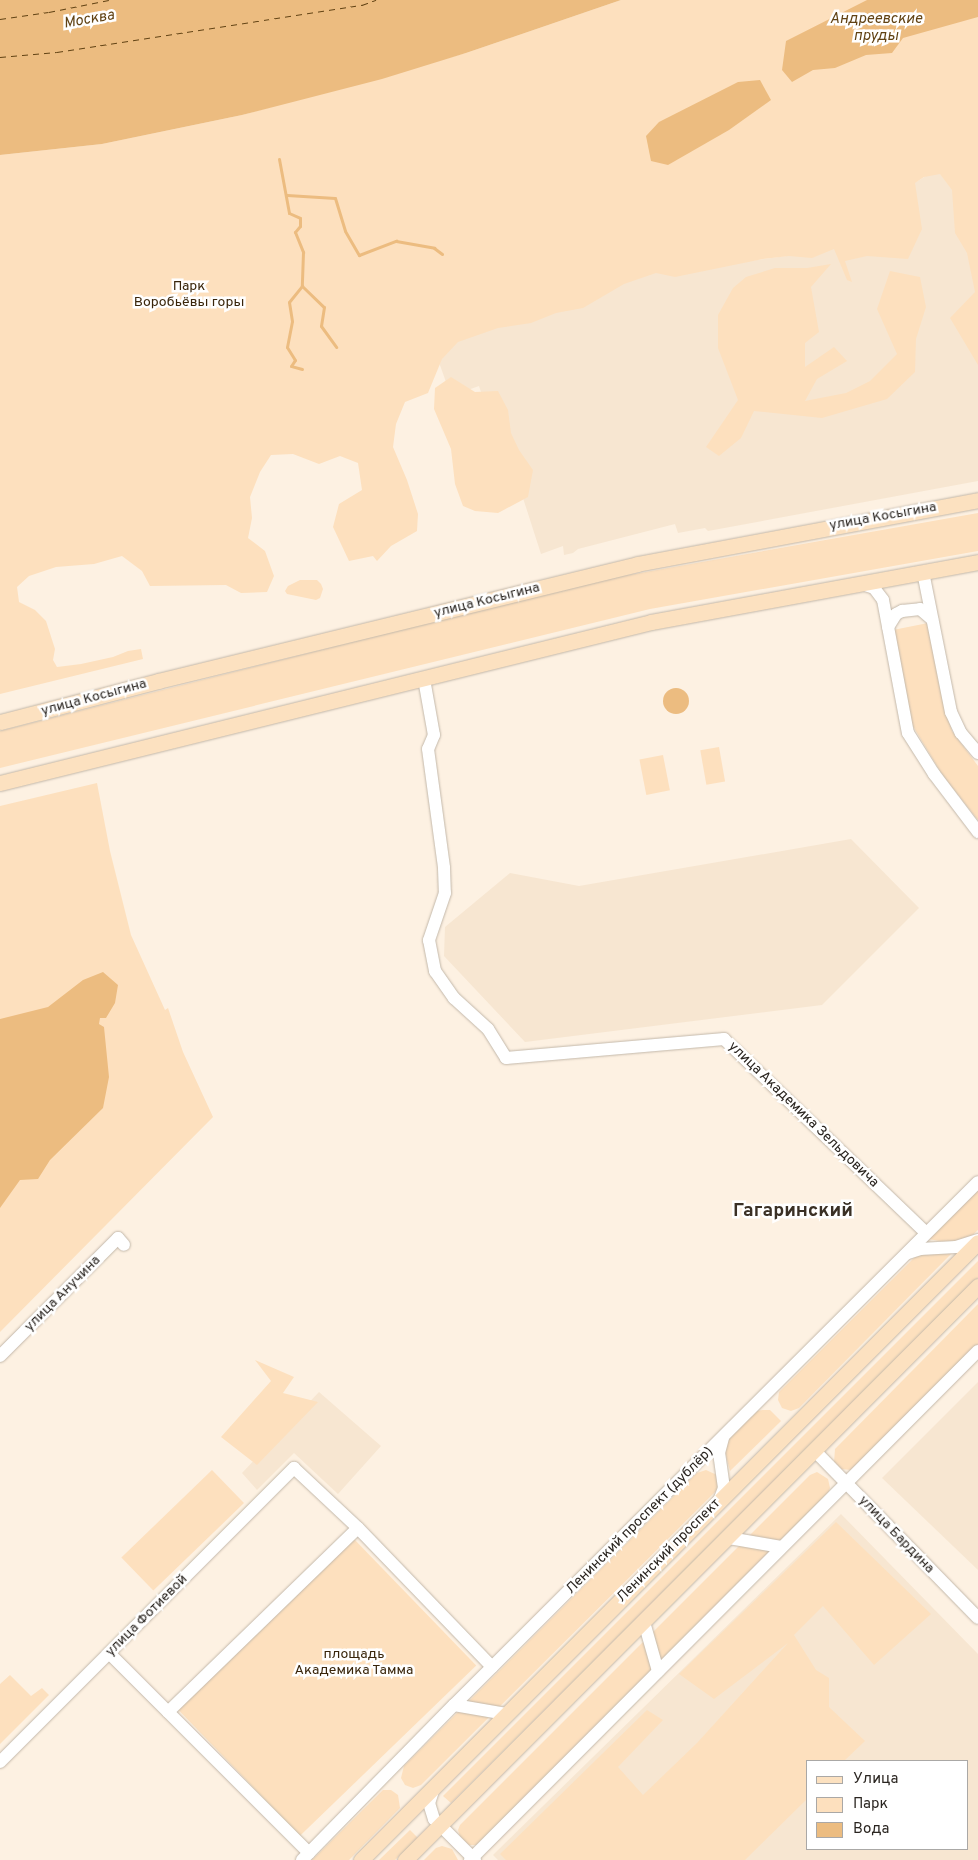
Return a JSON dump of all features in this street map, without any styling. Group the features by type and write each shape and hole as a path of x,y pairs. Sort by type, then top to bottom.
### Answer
{"main road":[{"name":"улица Косыгина","path":"0,722 158,681 637,564 978,500"},
{"path":"0,782 651,622 978,562"},
{"name":"Ленинский проспект","path":"361,1860 978,1241"},
{"path":"405,1860 729,1538 978,1286"}],"street":[{"path":"923,572 952,718 961,733 978,753"},
{"path":"862,584 879,593 888,627 908,733 934,774 978,832"},
{"path":"888,627 896,614 902,610 920,609 932,618"},
{"name":"улица Академика Зельдовича","path":"424,679 434,735 428,749 444,868 445,893 438,918 430,934 435,971 454,998 488,1029 506,1058 724,1039 926,1233"},
{"name":"Ленинский проспект (дублёр)","path":"306,1856 454,1705 978,1182"},
{"name":"улица Анучина","path":"0,1356 118,1238 124,1245"},
{"path":"906,1254 920,1249 956,1247 978,1241"},
{"path":"434,1788 429,1803 430,1812 472,1859 844,1483 978,1351"},
{"path":"719,1501 724,1488 719,1453 724,1436"},
{"name":"улица Бардина","path":"815,1451 844,1483 978,1618"},
{"name":"улица Фотиевой","path":"0,1762 294,1468 358,1528"},
{"path":"168,1712 358,1528 492,1667"},
{"path":"729,1538 781,1548"},
{"path":"644,1622 658,1671"},
{"path":"110,1653 306,1856"},
{"path":"454,1705 506,1714"}],"shaded area":[{"path":"978,143 978,481 708,531 705,528 678,533 675,524 578,549 573,553 564,555 563,546 541,554 523,498 503,460 479,386 451,396 431,340 657,267 705,267 824,251 905,187 918,181"},
{"path":"851,839 919,908 822,1005 525,1042 444,956 445,927 510,873 579,886"},
{"path":"978,1382 978,1570 882,1478"},
{"path":"319,1392 381,1446 338,1494 294,1453 257,1490 242,1473"},
{"path":"841,1514 978,1654 978,1860 498,1860 493,1855"}],"green space":[{"name":"Парк Воробьёвы горы","path":"621,0 978,0 978,365 950,318 975,292 967,253 955,233 952,190 940,174 924,177 915,183 922,229 908,259 867,256 845,261 852,282 847,280 834,249 812,258 789,256 763,259 675,277 656,273 624,284 583,308 556,313 531,323 498,328 458,342 442,359 428,393 405,402 396,424 393,447 407,480 418,514 417,531 391,546 377,561 373,556 349,561 333,527 339,504 362,490 358,463 340,456 319,464 293,454 271,455 260,472 250,497 252,518 248,538 265,551 274,576 267,592 241,593 226,585 150,586 142,571 122,556 94,564 56,567 29,576 17,587 19,602 35,610 46,621 55,649 53,660 57,667 81,664 141,649 143,659 0,694 0,155 102,144 242,115 466,53"},
{"path":"831,264 811,287 819,332 805,343 805,367 834,347 847,361 817,379 805,401 846,393 870,381 897,354 877,309 890,271 920,277 926,307 916,339 915,372 887,399 822,418 754,411 741,438 719,456 706,447 738,400 718,348 718,315 733,288 746,277 775,268 807,268"},
{"path":"451,377 475,392 498,391 508,410 511,433 519,450 533,470 528,497 498,513 475,511 463,506 455,484 451,449 434,409 435,388"},
{"path":"978,513 978,551 650,609 0,768 0,731 589,582"},
{"path":"300,580 317,580 323,589 320,598 316,600 287,594 285,591 288,586"},
{"path":"928,623 945,707 952,731 978,766 978,820 943,776 911,723 893,630"},
{"path":"719,747 725,781 706,785 700,750"},
{"path":"663,755 670,790 646,795 639,760"},
{"path":"97,783 110,851 131,935 165,1010 168,1008 183,1052 213,1117 0,1332 0,806"},
{"path":"978,1190 978,1230 968,1239 949,1243 929,1239"},
{"path":"921,1251 952,1253 799,1408 791,1411 782,1408 778,1400 779,1392"},
{"path":"978,1261 978,1278 959,1297 451,1803 443,1796"},
{"path":"978,1304 978,1344 855,1467 851,1470 841,1469 834,1463 835,1449"},
{"path":"255,1360 294,1377 283,1393 318,1402 257,1465 221,1437 271,1381"},
{"path":"770,1410 781,1421 730,1471 723,1444 756,1411"},
{"path":"212,1470 244,1503 153,1591 121,1558"},
{"path":"706,1470 717,1475 719,1488 421,1785 413,1788 405,1785 401,1778 404,1766 697,1473"},
{"path":"817,1472 828,1479 830,1488 828,1494 478,1845 469,1845 461,1840 458,1830 460,1825 810,1475"},
{"path":"836,1522 931,1614 874,1665 823,1606 794,1635 816,1670 829,1678 829,1707 865,1741 845,1760 806,1760 806,1800 745,1860 506,1860 500,1854 647,1710 663,1720 618,1767 643,1795 697,1743 788,1643 714,1699 679,1674"},
{"name":"площадь Академика Тамма","path":"354,1539 476,1666 300,1836 178,1709"},
{"path":"10,1675 31,1696 42,1688 49,1695 0,1744 0,1684"},
{"path":"383,1790 391,1790 398,1795 400,1808 349,1860 312,1860"},
{"path":"410,1830 418,1838 395,1860 379,1860"},
{"path":"442,1846 452,1849 458,1860 424,1860 436,1848"}],"water":[{"name":"Москва","path":"0,0 621,0 466,53 382,79 242,115 102,144 0,155"},
{"name":"Андреевские пруды","path":"867,0 978,0 978,17 903,38 892,53 866,55 835,68 813,70 792,82 782,70 786,41"},
{"path":"760,80 771,100 729,130 668,165 651,161 646,136 659,122 738,82"},
{"path":"676,688 685,692 689,701 685,710 676,714 667,710 663,701 667,692"},
{"path":"103,972 118,985 115,1003 106,1018 100,1018 99,1024 104,1027 109,1077 103,1108 50,1160 38,1179 20,1180 0,1208 0,1019 48,1007 83,980"}],"waterway":[{"path":"279,159 289,213 300,218 300,226 295,232 303,252 302,286 324,307 321,326 336,347"},
{"path":"287,195 335,198 345,231 359,255 396,241 434,248 442,254"},
{"path":"302,286 289,302 292,321 287,347 295,360 291,366 302,369"}],"ferry route":[{"path":"0,19 49,12 109,0"},
{"path":"0,57 57,52 362,5 376,0"}],"district":[{"name":"Гагаринский","path":"793,1212"}]}
